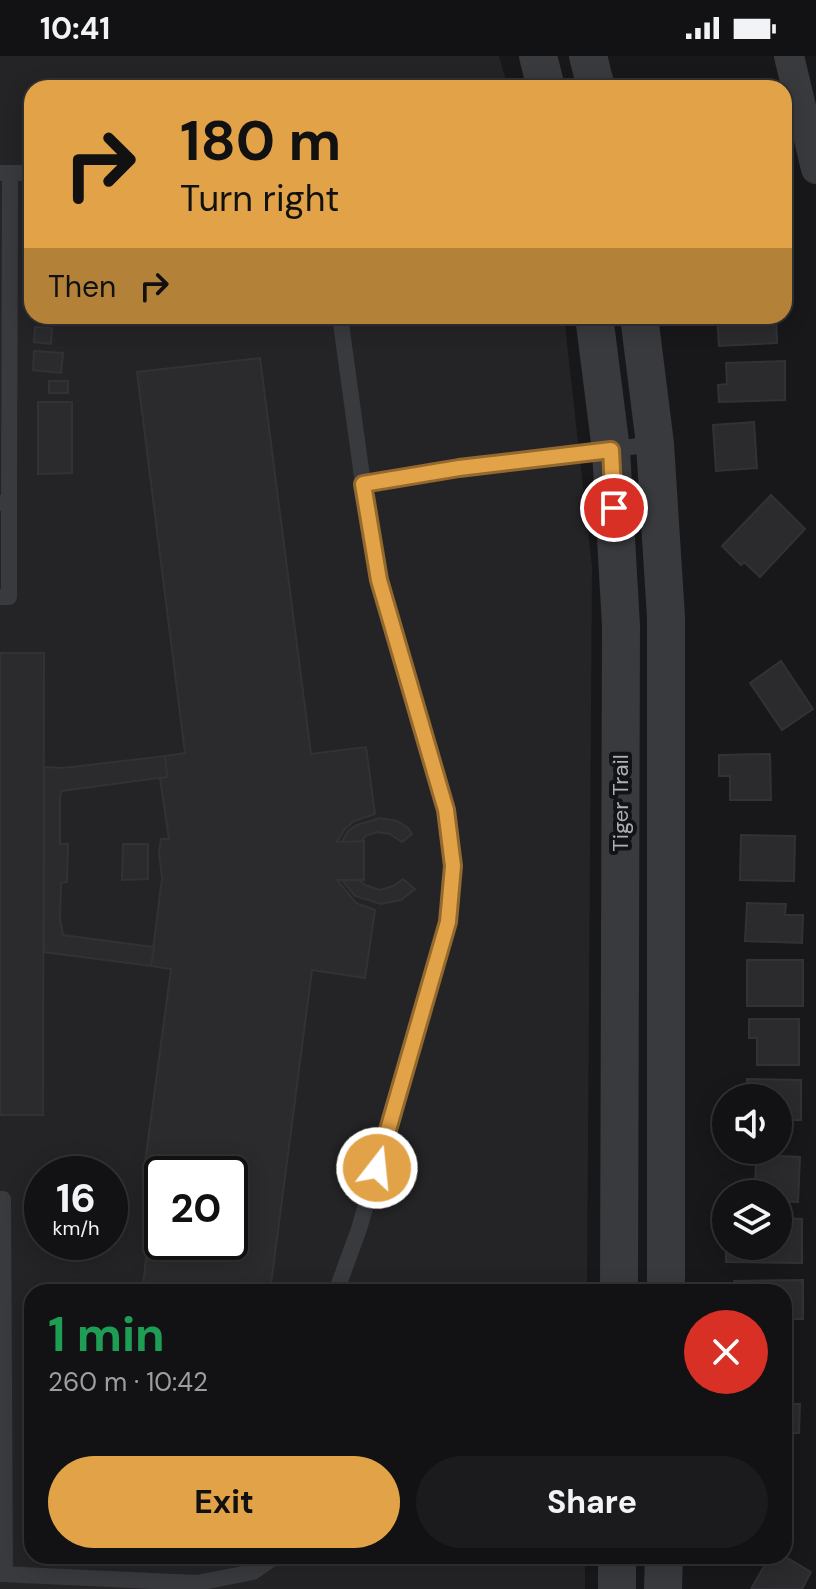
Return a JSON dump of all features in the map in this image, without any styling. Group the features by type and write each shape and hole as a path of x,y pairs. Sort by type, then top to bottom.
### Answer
{"street":[{"path":"538,56 544,80"},
{"path":"588,56 594,80"},
{"path":"789,56 808,95 816,169"},
{"name":"Tiger Trail","path":"595,324 611,450 621,626 619,1284"},
{"name":"Tiger Trail","path":"640,324 655,444 666,617 666,1284"},
{"path":"617,1564 617,1589"},
{"path":"663,1589 664,1564"}],"lane":[{"path":"0,597 9,597 4,503 5,173"},
{"path":"339,1284 359,1229 448,922 453,866 446,810 379,580 341,324"},
{"path":"363,484 459,468 655,444"},
{"path":"0,1199 3,1199 2,1574 197,1583 253,1572 264,1564"}],"shaded area":[{"path":"0,56 499,56 506,80 24,80 24,324 565,324 592,567 587,1284 24,1284 24,1564 585,1564 585,1589 0,1589"}],"building":[{"path":"718,324 776,324 777,343 719,346"},
{"path":"35,327 52,328 51,344 34,342"},
{"path":"34,351 63,353 61,373 33,370"},
{"path":"260,358 311,754 366,747 375,814 354,821 337,842 364,841 364,880 337,880 356,903 375,910 365,978 312,970 271,1284 143,1284 146,1260 248,1260 248,1156 146,1156 171,969 151,966 162,878 159,853 161,839 169,839 160,778 167,777 165,756 185,753 137,372"},
{"path":"785,361 785,400 719,402 718,385 727,384 726,363"},
{"path":"49,381 68,381 68,393 49,393"},
{"path":"38,402 72,402 72,473 38,474"},
{"path":"754,422 757,468 716,471 713,425"},
{"path":"771,495 805,529 760,577 744,562 741,565 722,546"},
{"path":"0,653 44,653 43,1115 0,1115"},
{"path":"781,661 813,709 782,730 750,683"},
{"path":"770,754 771,800 730,800 730,776 719,776 719,755"},
{"path":"165,756 167,777 61,791 60,798 60,844 68,844 67,882 61,883 63,935 154,947 151,966 44,952 44,767 63,768"},
{"path":"380,818 397,821 412,834 402,842 390,834 377,832 365,836 362,841 342,842 348,831 357,825"},
{"path":"741,835 795,836 794,881 740,880"},
{"path":"123,844 148,844 148,879 122,880"},
{"path":"403,879 415,889 401,900 381,904 355,896 342,880 359,880 380,890"},
{"path":"747,903 786,904 785,915 803,915 802,943 745,941"},
{"path":"747,960 803,960 803,1006 747,1006"},
{"path":"749,1019 799,1019 799,1065 757,1065 757,1038 749,1038"},
{"path":"747,1079 801,1080 801,1120 792,1120 792,1084 747,1084"},
{"path":"792,1157 800,1157 798,1202 792,1202 792,1180 755,1180 756,1164 792,1164"},
{"path":"792,1219 802,1219 802,1263 726,1262 792,1260"},
{"path":"803,1280 803,1319 792,1319 792,1284 734,1284 734,1281"},
{"path":"792,1404 800,1404 799,1433 792,1433"},
{"path":"792,1561 811,1572 802,1589 751,1589 765,1564 792,1564"}],"route":[{"path":"377,1168 448,922 453,866 446,810 379,580 363,484 459,468 611,450 614,508"}]}
